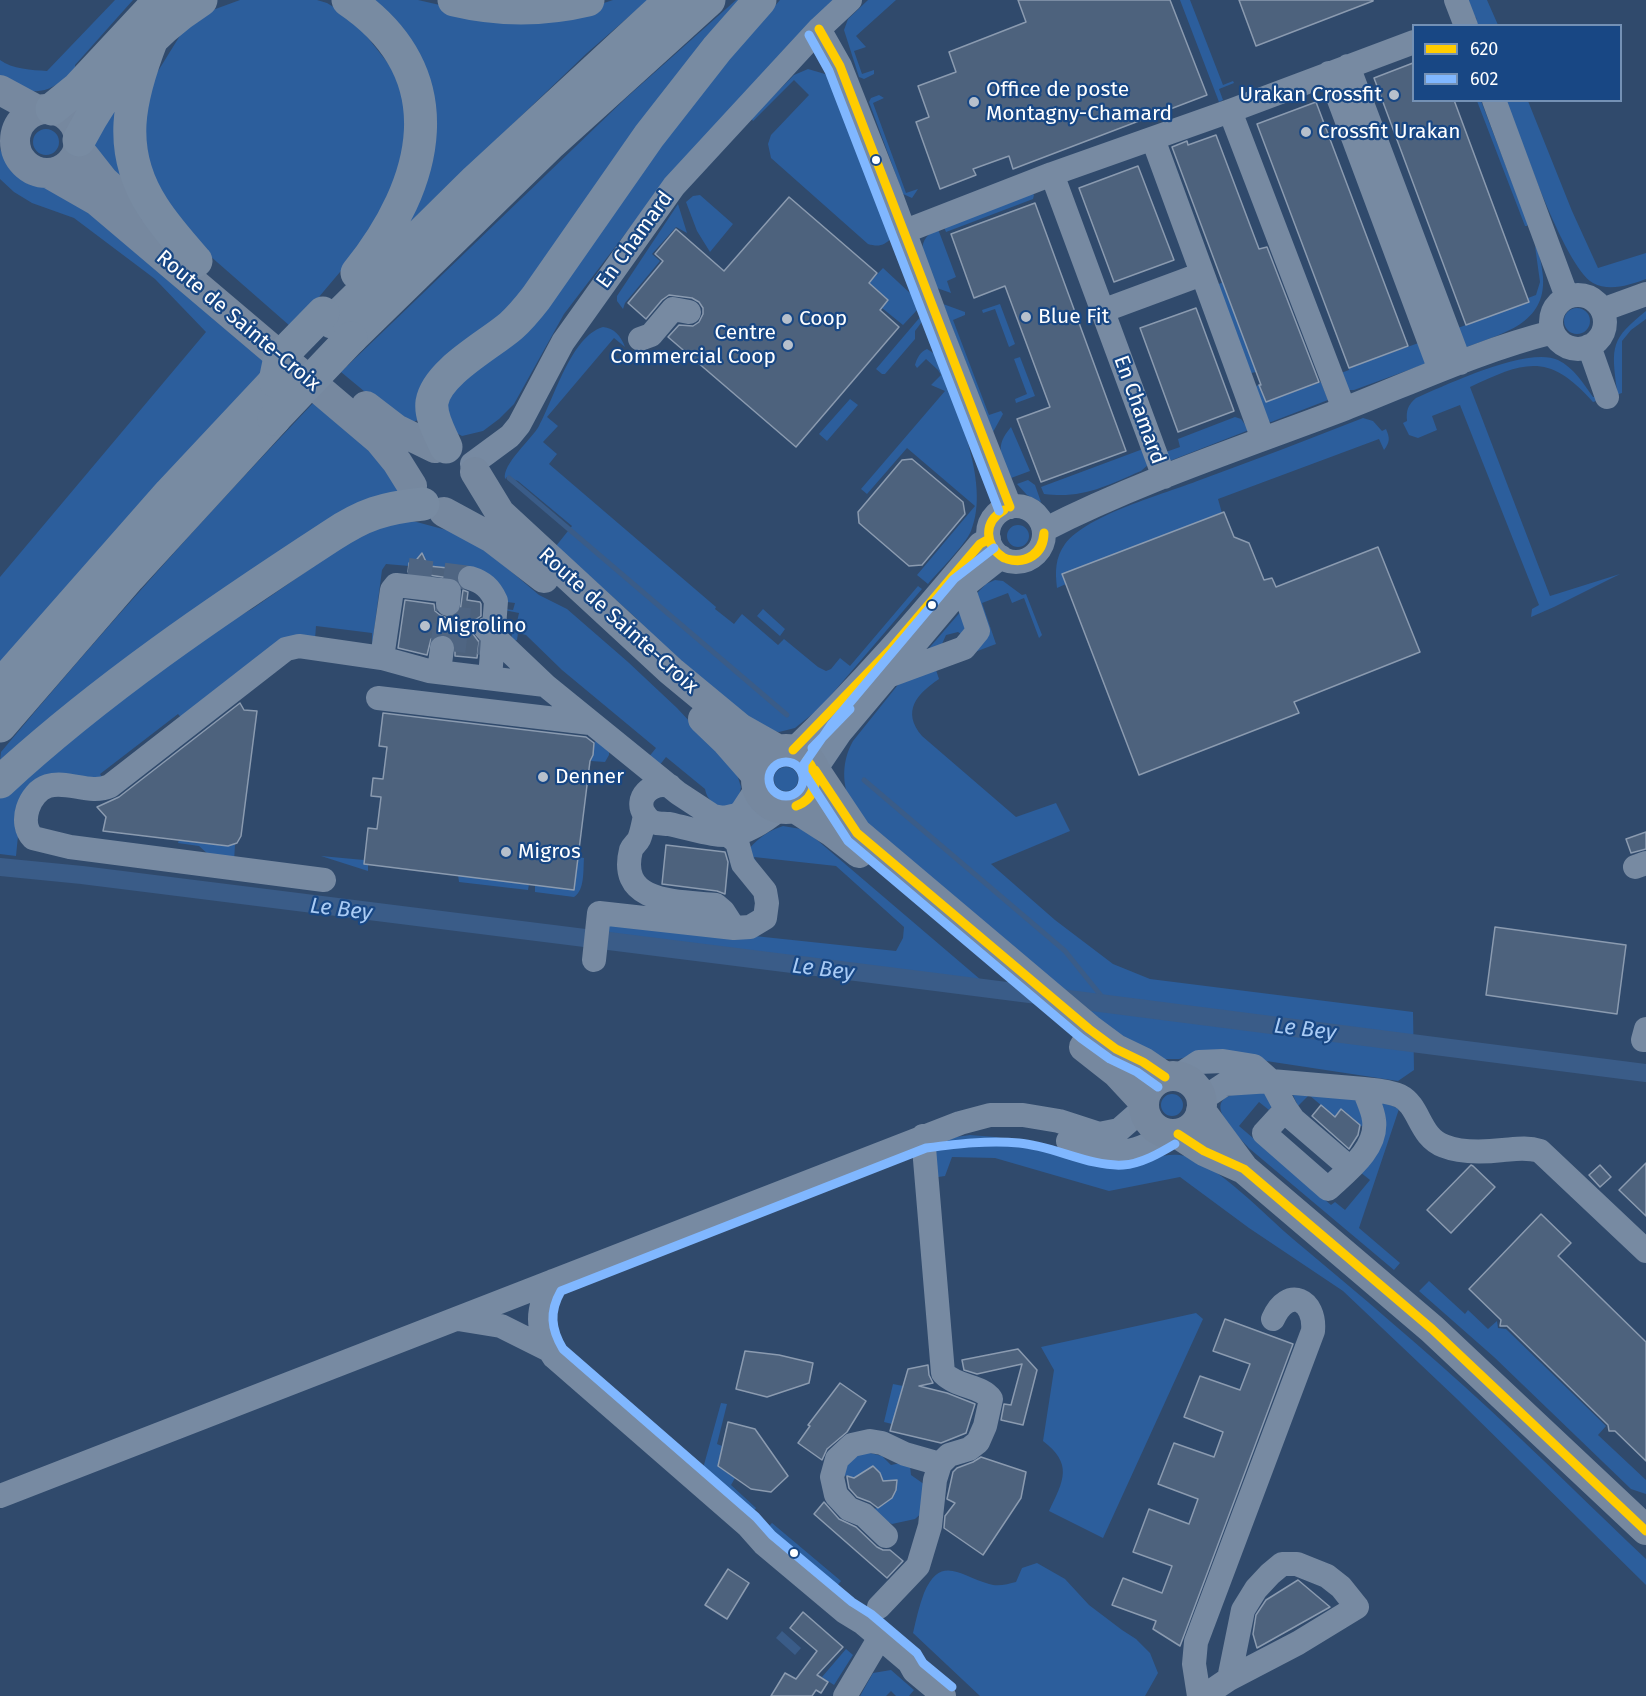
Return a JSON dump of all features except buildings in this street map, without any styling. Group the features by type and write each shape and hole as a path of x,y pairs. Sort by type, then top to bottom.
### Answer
{"highway":[{"path":"44,109 88,78 113,48 160,0"},
{"path":"79,144 107,90 152,39 201,0"},
{"path":"336,324 367,261 402,204 416,168 421,132 417,93 411,72 403,57 380,25 348,0"},
{"path":"454,0 490,8 526,10 588,0"},
{"path":"0,726 16,680 136,569 267,401 336,324 476,180 671,0"},
{"path":"336,324 535,159 709,0"},
{"path":"440,447 433,412 433,401 439,386 455,369 512,325 530,306 649,136 717,49 760,0"},
{"path":"152,39 132,98 130,150 138,178 152,206 196,261"},
{"path":"0,782 73,720 200,624 344,527 381,510 426,500"}],"main road":[{"path":"0,90 44,109"},
{"name":"Route de Sainte-Croix","path":"757,782 727,742 571,598 492,538 426,500 379,440 97,201 48,173 25,165 7,134 18,126 29,113 44,109 68,116 74,123 79,144 110,187 388,424 440,447 461,452 474,468 500,513 671,671 740,728 796,757 829,789 857,833 1010,973 1056,1023 1117,1073 1144,1105"},
{"path":"48,173 64,168 70,163 79,144"},
{"path":"440,447 421,456 412,470 426,500 453,510 466,502 475,488 474,468"},
{"path":"796,757 814,789 804,804 788,808 770,805 762,798 757,782 764,759 796,757"},
{"name":"Route de Sainte-Croix","path":"788,808 831,831 1010,973 1116,1049 1171,1077"},
{"path":"1244,1169 1173,1134 1160,1131 1152,1125 1146,1118 1144,1105 1145,1095 1153,1084 1171,1077 1193,1085 1201,1106 1244,1169 1432,1329 1645,1528"},
{"path":"1173,1134 1193,1126 1201,1106"}],"street":[{"name":"En Chamard","path":"474,468 519,425 563,342 674,186 819,29 850,0"},
{"path":"1456,0 1464,24"},
{"path":"819,29 840,66 1010,507"},
{"path":"903,232 1052,174 1230,111 1412,42"},
{"path":"1339,70 1450,367"},
{"path":"1495,102 1567,297"},
{"path":"1230,111 1344,409"},
{"path":"1153,139 1263,439"},
{"name":"En Chamard","path":"1052,174 1164,477"},
{"path":"1102,310 1202,274"},
{"path":"1602,310 1646,294"},
{"path":"1583,295 1597,303 1602,310 1604,326 1596,341 1589,346 1573,348 1558,340 1553,332 1551,324 1555,308 1567,297 1583,295"},
{"path":"640,339 651,335 673,309 689,312"},
{"name":"En Chamard","path":"1044,530 1164,477 1450,367 1553,332"},
{"path":"1589,346 1606,397"},
{"path":"796,757 980,543 995,548 1009,561 1019,562 1028,559 1035,555 1041,547 1044,530 1041,521 1032,510 1022,506 1000,511 989,528 995,548"},
{"path":"796,757 840,733 995,548"},
{"path":"378,657 385,581 391,572 408,570"},
{"path":"470,578 481,582 492,592 497,623 490,678"},
{"path":"378,657 392,590 396,585 449,597 490,596 497,623 545,685 674,790 681,799 681,811 676,819 651,815 639,816 624,828 618,873 626,891 656,919"},
{"path":"888,676 964,648 978,631 963,587"},
{"path":"324,880 70,847 33,838 27,828 27,812 35,795 49,786 95,789 110,786 290,647 298,646 378,657 439,672 545,685"},
{"path":"439,672 442,648"},
{"path":"378,698 590,723"},
{"path":"713,816 724,818 737,815 742,811 757,782"},
{"path":"594,960 599,916 656,919 734,928 750,927 761,921 766,914 765,891 743,864 737,836 713,816 664,784 652,787 644,795 651,815 639,841 632,847 629,871 631,879 643,892 657,898 716,905 723,911 734,928"},
{"path":"651,815 699,832 737,836 788,808"},
{"path":"1646,1029 1643,1040 1646,1040"},
{"path":"1171,1077 1199,1062 1223,1061 1254,1066 1271,1081 1281,1115 1264,1133 1328,1189 1365,1151 1373,1136 1374,1121 1364,1089"},
{"path":"1201,1106 1225,1084 1271,1081 1387,1092 1401,1097 1411,1107 1429,1136 1446,1147 1460,1150 1501,1151 1530,1148 1540,1151 1646,1251"},
{"path":"0,1496 960,1123 990,1115 1023,1115 1059,1121 1099,1134 1119,1130 1144,1105"},
{"path":"923,1136 972,1130 1021,1131 1060,1138 1098,1151 1123,1153 1173,1134"},
{"path":"879,1607 918,1566 930,1526 935,1480 940,1464 949,1455 969,1449 978,1442 985,1426 991,1399 986,1392 951,1381 943,1373 923,1136"},
{"path":"553,1281 544,1295 540,1312 542,1333 554,1357 748,1526 764,1544 880,1637 909,1662 914,1671 944,1696"},
{"path":"1199,1696 1194,1664 1196,1642 1313,1331 1314,1322 1311,1312 1306,1305 1297,1300 1287,1300 1282,1303 1273,1318"},
{"path":"456,1318 501,1326 549,1350"},
{"path":"886,1536 864,1515 849,1509 836,1495 832,1477 837,1459 852,1445 870,1441 882,1443 905,1454 940,1464"},
{"path":"1204,1696 1229,1678 1298,1643 1357,1607 1341,1587 1328,1576 1297,1564 1282,1564 1256,1589 1243,1611 1229,1678"},
{"path":"845,1696 880,1637"}],"shaded area":[{"path":"115,0 133,0 75,65 75,72 64,80 47,89 31,91 0,77 0,60 16,67 47,71"},
{"path":"240,0 317,0 327,3 353,19 399,77 406,106 406,150 395,187 351,259 313,304 290,326 185,234 145,163 143,108 150,84 181,34 210,11"},
{"path":"360,0 418,0 479,14 577,12 613,0 648,0 587,53 402,230 427,146"},
{"path":"736,0 750,0 594,202 418,420 410,423 388,411 341,372 626,98"},
{"path":"780,0 839,0 664,183 564,314 514,404 483,431 462,436 449,429 442,401 690,103"},
{"path":"868,0 896,0 856,36 866,47 854,51 862,74 874,70 874,74 864,79 859,77 844,30 848,19"},
{"path":"1180,0 1190,0 1223,85 1233,81 1234,83 1219,89 1223,100 1219,102"},
{"path":"1468,0 1487,0 1498,24 1477,24"},
{"path":"808,69 825,74 833,83 892,237 884,244 868,244 771,158 768,144 771,135 809,95 794,80 753,121 751,118 794,75"},
{"path":"113,92 140,199 92,150"},
{"path":"879,95 884,98 873,103 906,193 918,189 912,198 903,194 869,102 871,98"},
{"path":"1477,102 1481,102 1528,224 1525,226"},
{"path":"1506,102 1528,102 1572,211 1598,268 1646,253 1646,279 1613,287 1593,283 1581,271 1569,252 1532,170"},
{"path":"46,129 55,133 59,142 55,151 46,155 37,151 33,142 37,133"},
{"path":"0,149 11,171 29,184 49,187 88,207 279,361 0,667 0,577 206,332 155,279 74,218 32,203 14,192 0,179"},
{"path":"1032,193 1033,199 946,232 944,227"},
{"path":"700,195 733,224 710,252 697,231 686,202 693,196"},
{"path":"678,204 687,233 676,227 652,254 660,261 625,303 623,309 617,301 617,296"},
{"path":"938,229 956,277 947,281 951,293 934,287 923,254 925,240"},
{"path":"1535,246 1543,277 1542,293 1530,316 1508,331 1467,347 1461,346 1455,329 1529,302 1528,298 1536,295 1540,282"},
{"path":"883,268 911,294 918,309 903,325 882,308 888,300 869,283"},
{"path":"1223,282 1256,372 1251,373 1215,286"},
{"path":"943,304 965,312 965,315 953,320 989,415 1001,411 1003,414 993,432"},
{"path":"1000,304 1015,344 1009,347 995,309 983,313 982,310"},
{"path":"1577,308 1586,312 1590,321 1586,330 1577,334 1568,330 1564,321 1568,312"},
{"path":"1646,311 1646,319 1631,330 1622,341 1622,393 1593,402 1563,375 1549,368 1536,366 1506,371 1470,387 1550,596 1620,574 1531,617 1532,609 1539,605 1460,405 1432,416 1437,430 1418,438 1409,435 1403,423 1407,421 1408,408 1416,398 1487,369 1527,358 1545,357 1564,363 1578,376 1593,397 1617,390 1614,363 1616,344 1626,329"},
{"path":"921,316 921,323 915,331 915,339 885,374 882,374 876,369"},
{"path":"603,327 617,333 625,347 614,338 547,417 558,426 543,442 557,454 549,464 716,607 715,609 734,624 742,614 778,645 784,639 826,671 831,669 840,658 850,666 918,586 922,589 820,708 795,728 779,732 764,730 665,649 636,618 556,546 572,526 518,481 507,477 505,479 505,473 512,459 539,426 573,355 582,342"},
{"path":"1424,341 1425,364 1354,390 1348,390 1341,373"},
{"path":"927,349 935,354 960,418 974,466 977,489 976,511 968,537 928,584 917,575 975,506 907,448 867,494 861,489 945,391 931,385 941,375 926,359 917,368 915,365 922,352"},
{"path":"1020,357 1035,396 1016,403 1015,399 1027,394 1014,359"},
{"path":"1321,382 1328,400 1271,422 1265,421 1256,386 1259,385 1266,402"},
{"path":"850,399 858,405 827,441 819,434"},
{"path":"316,400 366,443 389,470 399,495 0,761 1,752 116,618"},
{"path":"1235,417 1241,419 1249,430 1167,462 1163,453 1180,447 1178,439"},
{"path":"1363,418 1373,421 1382,431 1386,429 1389,440 1384,450 1379,439 1218,499 1222,513 1063,574 1066,584 1057,588 1056,565 1062,549 1076,533 1091,523 1128,506"},
{"path":"1011,427 1030,471 1011,478 1004,464 1001,446 1002,440"},
{"path":"1143,449 1149,464 1141,471 1105,486 1071,495 1044,494 1041,487"},
{"path":"1028,480 1035,485 1041,502 1027,495 1017,484"},
{"path":"409,520 469,536 539,595 567,609 677,708 736,771 741,787 739,798 735,803 725,809 710,799 705,789 666,757 659,766 648,758 656,748 562,670 526,635 518,633 517,640 511,642 513,622 517,622 519,613 504,610 513,610 515,603 507,602 471,571 426,565 418,558 414,564 409,563 409,566 386,564 382,570 372,646 372,633 316,626 315,639 185,722 178,714 100,774 105,782 58,779 21,806 16,856 0,854 0,798 189,643 252,609 372,526"},
{"path":"1018,525 1028,532 1029,536 1022,546 1018,547 1008,540 1007,536 1014,526"},
{"path":"995,580 1003,581 1022,595 1026,594 1042,635 1039,638 1024,598 1012,603 1008,593 982,603 996,644 935,667 939,679 918,697 912,711 916,727 922,736 1016,817 1056,803 1070,831 991,864 1055,920 1113,964 1150,979 1413,1012 1414,1070 1398,1081 1207,1052 1179,1059 1157,1059 1125,1041 867,823 857,812 848,797 844,773 849,748 853,741 905,676 966,652 972,598 986,584"},
{"path":"763,609 785,629 780,636 757,616"},
{"path":"962,610 968,625 961,634 958,632 946,635 938,653 918,661"},
{"path":"595,741 609,747 609,755 605,762 591,761"},
{"path":"786,767 795,770 798,779 795,788 786,791 777,788 774,779 777,770"},
{"path":"783,826 801,829 810,834 988,986 602,937 604,920 896,951 903,938 904,927 836,866 754,857 758,866 755,865 750,848 765,835"},
{"path":"179,840 228,846 235,844 234,862 209,855 199,846 178,843"},
{"path":"321,856 364,860 364,864 368,864 368,871"},
{"path":"578,857 584,858 583,879 578,894 574,897 535,892 535,885"},
{"path":"458,875 529,884 528,890 459,882"},
{"path":"1291,1091 1356,1096 1365,1129 1342,1109 1335,1117 1309,1095 1298,1106"},
{"path":"1237,1093 1267,1093 1272,1106 1269,1110 1259,1102 1239,1126 1331,1205 1335,1202 1345,1210 1370,1180 1360,1172 1377,1099 1399,1109 1359,1228 1400,1263 1394,1270 1250,1149 1222,1115 1220,1107 1222,1101 1229,1096"},
{"path":"1172,1094 1180,1097 1183,1105 1180,1113 1172,1116 1164,1113 1161,1105 1164,1097"},
{"path":"970,1135 995,1137 1056,1149 1101,1165 1126,1164 1128,1167 1156,1157 1178,1155 1198,1161 1212,1169 1488,1408 1646,1559 1646,1585 1457,1399 1343,1291 1249,1228 1180,1177 1109,1191 995,1158 952,1157 945,1176 931,1178 931,1145 949,1138"},
{"path":"1429,1281 1465,1314 1468,1310 1488,1329 1497,1321 1498,1328 1506,1329 1606,1426 1598,1435 1646,1480 1646,1494 1631,1489 1494,1357 1419,1291"},
{"path":"1196,1313 1203,1319 1103,1538 1049,1511 1059,1490 1063,1473 1059,1457 1043,1441 1054,1370 1041,1347"},
{"path":"893,1384 903,1386 892,1424 884,1422"},
{"path":"721,1403 727,1404 717,1444 722,1446 718,1466 735,1478 731,1485 756,1508 752,1514 702,1472"},
{"path":"866,1452 882,1456 891,1465 901,1463 910,1466 911,1475 928,1487 924,1511 915,1519 892,1524 873,1510 892,1498 897,1481 883,1481 880,1473 873,1467 870,1472 865,1471 858,1479 839,1474 848,1459"},
{"path":"772,1523 841,1581 836,1587 767,1528"},
{"path":"1037,1563 1065,1579 1089,1605 1136,1639 1150,1653 1158,1673 1145,1696 980,1696 913,1633 924,1593 930,1581 937,1574 952,1571 989,1584 1003,1585 1016,1582 1022,1568"},
{"path":"782,1631 801,1648 795,1655 776,1638"},
{"path":"846,1649 853,1655 834,1685 822,1677"},
{"path":"891,1670 914,1690 909,1696 896,1696 891,1691 886,1696 860,1696 873,1673"}],"waterway":[{"path":"509,478 787,715"},
{"path":"864,780 1065,951 1107,1003"},
{"name":"Le Bey","path":"0,867 82,875 1646,1073"}],"tunnel":[{"path":"408,570 470,578"},
{"path":"442,648 448,604"},
{"path":"446,618 478,621 485,628"},
{"path":"443,638 483,643"}],"transit line":[{"name":"620","path":"819,29 840,66 1010,507"},
{"name":"602","path":"809,35 829,71 999,511"},
{"name":"620","path":"1004,510 997,515 989,527 993,547 1004,558"},
{"name":"620","path":"1007,559 1021,560 1032,555 1040,546 1044,533"},
{"name":"620","path":"1007,559 1021,560 1033,556 1041,547 1044,533"},
{"name":"620","path":"793,750 890,650 980,544 989,539"},
{"name":"602","path":"994,548 954,579 831,725 804,764 804,773 848,841 1081,1038 1110,1059 1137,1072 1158,1087"},
{"name":"602","path":"812,748 850,709"},
{"name":"620","path":"796,806 812,792 813,773 807,760"},
{"name":"620","path":"796,806 808,798 815,786 812,766 807,760"},
{"name":"602","path":"786,762 798,767 803,779 798,791 786,796 774,791 769,779 774,767 786,762"},
{"name":"620","path":"815,770 857,833 1089,1029 1116,1049 1143,1062 1165,1077"},
{"name":"620","path":"1178,1134 1204,1151 1244,1169 1432,1329 1646,1531"},
{"name":"602","path":"952,1687 923,1663 917,1653 871,1614 852,1602 772,1535 756,1517 563,1349 553,1320 557,1299 561,1291 926,1148 984,1142 1019,1143 1098,1163 1123,1165 1143,1160 1175,1144"}],"place":[{"name":"Urakan Crossfit","path":"1394,95"},
{"name":"Office de poste Montagny-Chamard","path":"974,102"},
{"name":"Crossfit Urakan","path":"1306,132"},
{"name":"Blue Fit","path":"1026,317"},
{"name":"Coop","path":"787,319"},
{"name":"Centre Commercial Coop","path":"788,345"},
{"name":"Migrolino","path":"425,626"},
{"name":"Denner","path":"543,777"},
{"name":"Migros","path":"506,852"}]}
